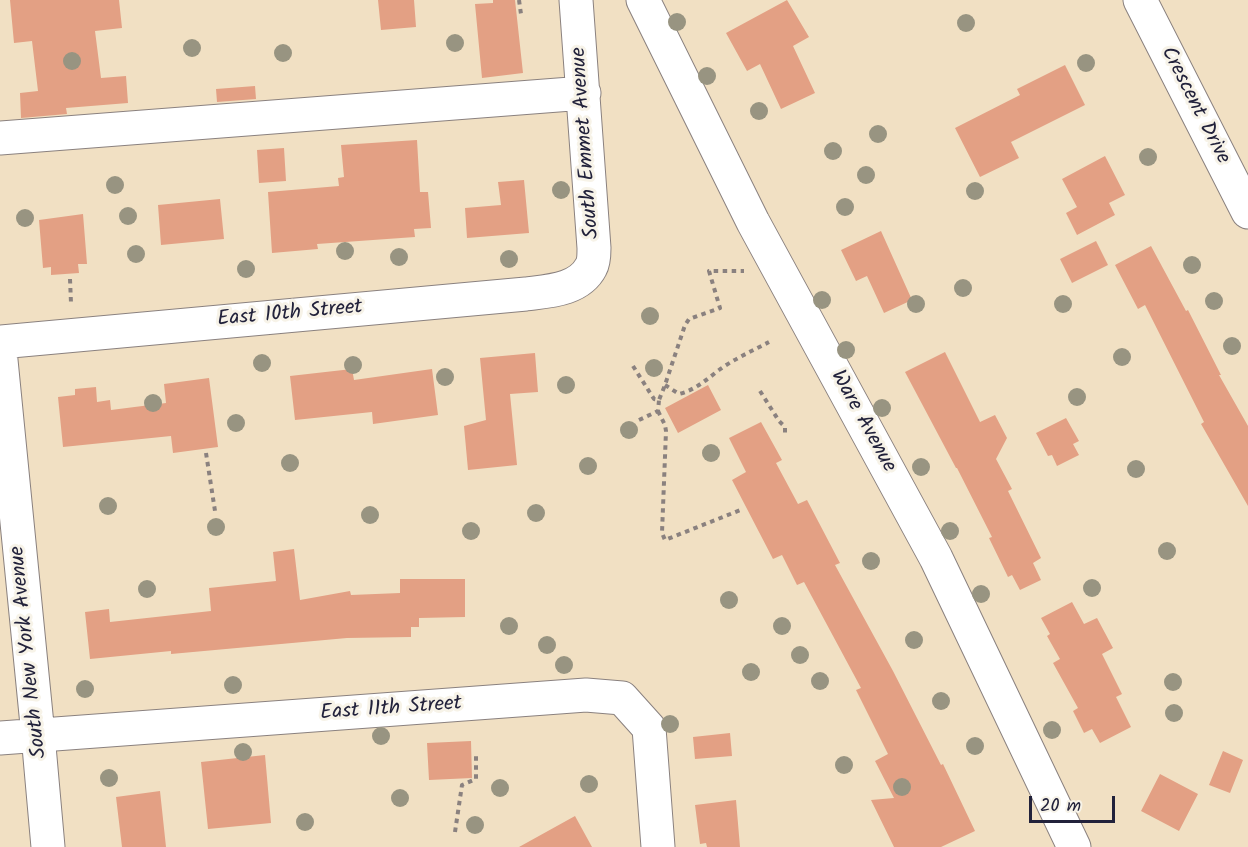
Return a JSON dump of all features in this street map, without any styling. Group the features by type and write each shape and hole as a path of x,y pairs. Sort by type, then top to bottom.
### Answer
{"street":[{"name":"South Emmet Avenue","path":"576,0 594,248 592,266 579,281"},
{"name":"Ware Avenue","path":"643,0 753,222 936,558 1074,847"},
{"name":"Crescent Drive","path":"1140,0 1248,212"},
{"path":"0,138 584,93"},
{"name":"East 10th Street","path":"0,342 526,294 557,290 579,281"},
{"name":"South New York Avenue","path":"0,350 48,847"},
{"name":"East 11th Street","path":"0,738 586,695 622,698 649,728 658,847"}],"path":[{"path":"519,0 521,14"},
{"path":"743,509 665,540 662,533 666,431 658,411 659,400 688,320 720,308 709,271 750,270"},
{"path":"70,279 71,303"},
{"path":"665,386 679,394 687,392 720,369 769,342"},
{"path":"633,366 654,399 659,400"},
{"path":"760,391 785,427 785,437"},
{"path":"639,420 658,411"},
{"path":"206,453 215,511"},
{"path":"455,832 462,785 476,780 476,754"}],"building":[{"path":"10,0 119,0 122,28 95,31 101,78 126,76 128,103 66,108 67,114 21,118 20,93 38,91 32,41 14,43"},
{"path":"378,0 414,0 416,27 381,30"},
{"path":"493,0 515,0 523,73 482,78 475,4 493,3"},
{"path":"787,0 809,37 793,46 815,93 781,109 760,64 747,71 726,33"},
{"path":"1065,65 1085,105 1011,142 1019,158 980,177 955,128 1020,95 1017,89"},
{"path":"255,86 256,99 217,102 216,89"},
{"path":"417,140 420,192 428,192 431,228 414,229 415,237 317,244 318,249 272,253 268,192 339,186 338,178 344,177 341,145"},
{"path":"284,148 286,181 259,183 257,150"},
{"path":"1105,156 1125,195 1109,203 1115,215 1077,235 1066,213 1077,207 1062,179"},
{"path":"524,180 529,233 467,238 465,208 501,205 498,182"},
{"path":"220,199 224,239 161,245 158,205"},
{"path":"83,214 87,264 78,264 79,273 51,275 51,267 43,268 39,220"},
{"path":"881,231 912,300 884,313 867,276 856,281 841,250"},
{"path":"1096,241 1108,265 1072,283 1060,259"},
{"path":"1151,246 1186,311 1188,310 1221,375 1219,375 1248,426 1248,506 1201,424 1204,422 1145,305 1138,309 1115,265"},
{"path":"945,352 980,422 995,415 1007,438 996,459 1012,489 1008,491 1041,558 1033,563 1041,580 1020,590 1012,575 1008,577 989,538 992,537 905,372"},
{"path":"535,353 538,392 510,394 517,465 468,470 464,426 486,420 480,358"},
{"path":"352,369 354,380 432,369 438,415 373,424 372,412 295,420 290,376"},
{"path":"209,378 218,447 173,453 171,436 63,447 58,397 75,395 75,389 96,387 97,402 110,400 111,410 166,403 164,384"},
{"path":"708,385 721,410 678,433 665,408"},
{"path":"1066,418 1079,441 1073,444 1079,455 1057,466 1052,455 1048,456 1036,433"},
{"path":"761,422 782,460 776,463 798,504 807,500 840,563 835,565 941,765 943,764 975,831 941,847 894,847 871,800 894,798 875,761 888,754 856,690 861,688 804,582 797,585 782,555 773,559 732,480 746,472 729,438"},
{"path":"294,549 300,600 350,591 351,595 400,593 400,579 465,579 465,617 419,618 419,627 411,627 411,637 347,638 90,659 85,612 109,609 110,622 211,611 209,588 276,581 273,552"},
{"path":"1072,602 1084,624 1097,618 1113,648 1102,654 1122,694 1116,697 1131,727 1100,743 1092,729 1084,733 1073,711 1078,708 1053,663 1060,659 1047,636 1050,634 1041,618"},
{"path":"730,733 732,756 695,759 693,737"},
{"path":"471,741 472,778 429,780 427,743"},
{"path":"1223,751 1243,760 1230,793 1209,785"},
{"path":"265,755 271,823 208,829 201,762"},
{"path":"1160,774 1198,794 1179,831 1141,811"},
{"path":"160,791 166,847 122,847 116,797"},
{"path":"736,800 740,847 707,847 706,843 700,844 695,805"},
{"path":"575,816 592,847 519,847"}]}
